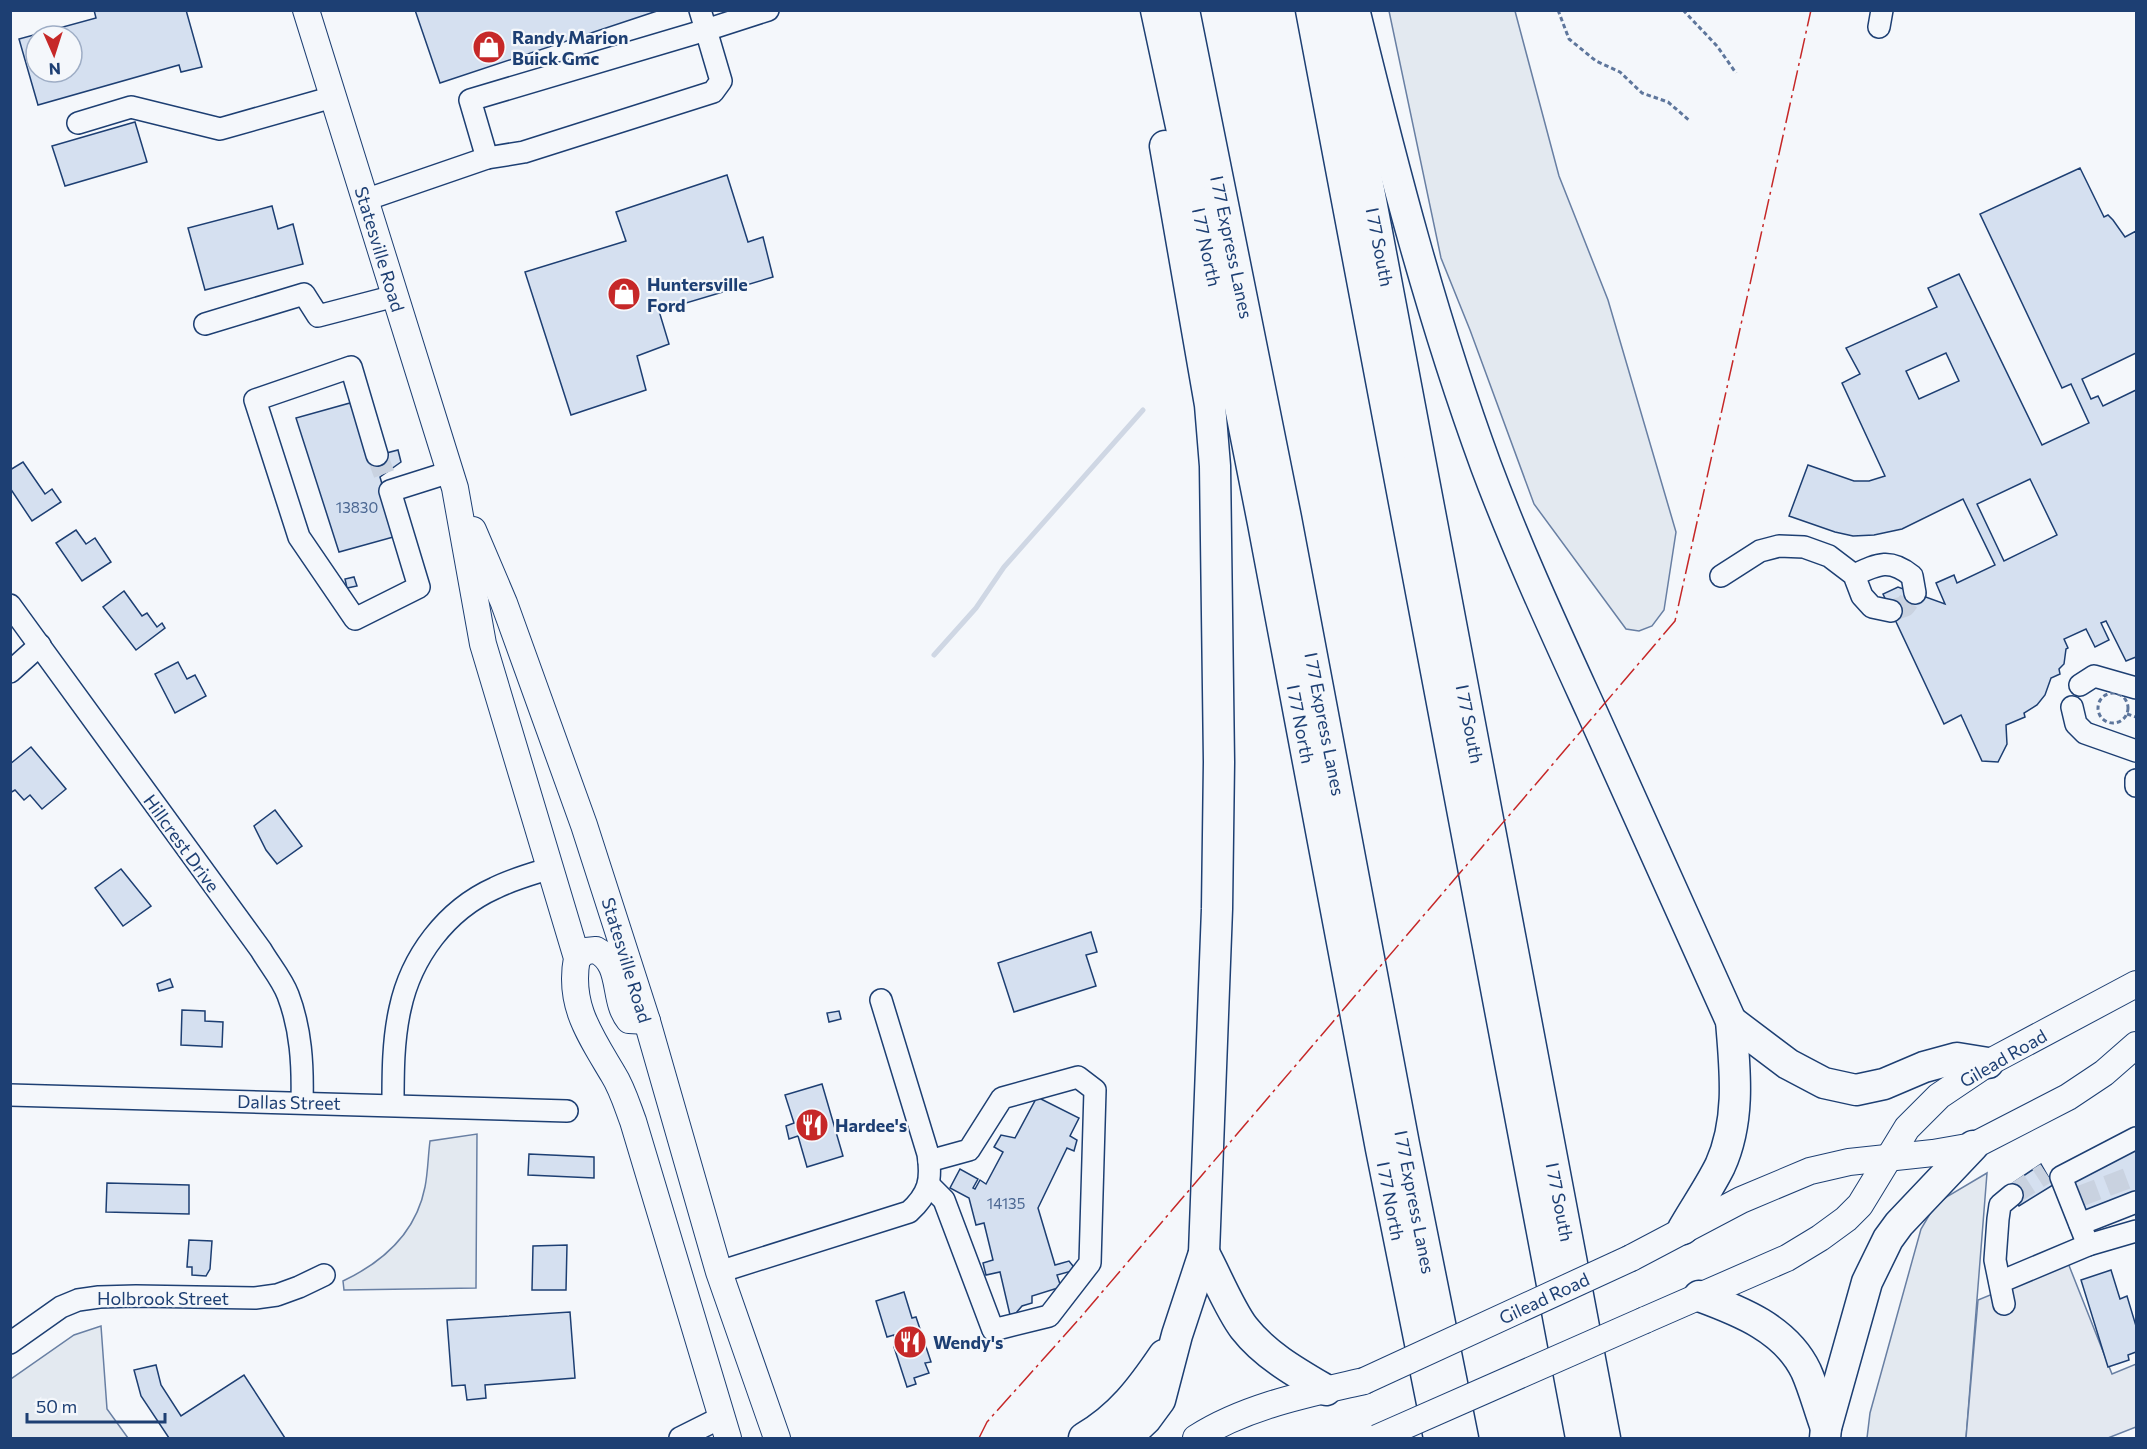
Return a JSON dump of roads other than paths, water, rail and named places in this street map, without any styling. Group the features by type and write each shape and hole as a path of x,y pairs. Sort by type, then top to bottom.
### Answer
{"highway":[{"path":"1126,1438 1146,1419 1160,1400 1177,1335 1204,1253 1217,909 1219,762 1215,466 1210,405 1142,10"},
{"name":"I 77 North","path":"1156,10 1261,511 1378,1137 1439,1438"},
{"name":"I 77 Express Lanes","path":"1184,10 1282,495 1395,1097 1463,1438"},
{"path":"1311,10 1581,1438"},
{"name":"I 77 South","path":"1335,10 1605,1438"},
{"path":"1354,10 1410,232 1452,368 1487,467 1513,535 1731,1021 1736,1084 1731,1131 1720,1164 1683,1229"},
{"path":"1731,1021 1788,1064 1824,1083 1856,1090 1884,1084 1924,1067 1957,1058 1988,1063"},
{"path":"1825,1433 1868,1282 1888,1239 1899,1224 1973,1146"},
{"path":"1204,1253 1243,1326 1259,1344 1295,1372 1326,1390"},
{"path":"1700,1296 1733,1308 1785,1342 1805,1369 1825,1433"},
{"path":"1084,1438 1109,1423 1125,1408 1142,1388 1177,1335"}],"main road":[{"name":"Statesville Road","path":"306,10 453,480 504,603 584,825 647,1021 718,1272 777,1438"},
{"name":"Statesville Road","path":"453,480 483,644 578,958 574,976 575,993 581,1016 614,1074 633,1120 725,1428"},
{"path":"578,958 586,951 596,950 607,957 613,968 624,1014 629,1020 647,1021"},
{"name":"Gilead Road","path":"1376,1438 1787,1258 1820,1239 1860,1206 1907,1128 1939,1096 1988,1063 2136,984"},
{"name":"Gilead Road","path":"1197,1438 1251,1412 1364,1381 1631,1258 1683,1229 1749,1197 1810,1171 1849,1162 1933,1153 1973,1146 2068,1097 2104,1073 2135,1045"}],"street":[{"path":"488,158 470,100 703,20 768,10"},
{"path":"365,200 488,158 524,152 712,92 721,81 703,20"},
{"path":"78,123 131,107 220,129 333,97"},
{"path":"205,324 304,294 318,316 395,296"},
{"path":"351,367 384,473 419,586 355,619 299,537 255,400 351,367"},
{"path":"384,473 453,480"},
{"path":"1721,576 1760,551 1779,546 1804,547 1829,556 1854,575 1862,596 1872,607 1891,611"},
{"path":"1854,575 1879,563 1900,566 1912,576 1915,593"},
{"name":"Hillcrest Drive","path":"10,604 261,950 287,993 300,1038 302,1102"},
{"path":"10,672 40,645"},
{"path":"2079,686 2094,676 2101,676 2136,688"},
{"path":"2072,707 2076,724 2085,734 2136,751"},
{"path":"2136,780 2136,786"},
{"path":"393,1105 394,1051 400,1009 411,974 430,939 458,910 494,888 551,868"},
{"path":"718,1272 909,1212 921,1202 929,1185 931,1170 881,1000"},
{"path":"929,1161 969,1150 1002,1098 1078,1077 1095,1090 1090,1263 1049,1316 993,1330 944,1200 929,1185"},
{"name":"Dallas Street","path":"10,1095 567,1111"},
{"path":"2088,1245 2074,1198 2061,1177 2136,1138"},
{"path":"2046,1173 2090,1147 2109,1152"},
{"path":"2004,1304 1995,1260 1998,1219 2000,1205 2012,1195"},
{"path":"2080,1224 2136,1202"},
{"path":"2000,1282 2088,1245 2136,1231"},
{"name":"Holbrook Street","path":"10,1343 62,1307 78,1300 136,1296 255,1298 299,1287 324,1275"},
{"path":"680,1438 725,1428"}],"waterway":[{"path":"934,655 976,608 1004,567 1143,410"}],"tunnel":[{"path":"377,455 384,474"},
{"path":"1891,611 1905,606 1915,593"},
{"path":"2012,1195 2046,1173"},
{"path":"2078,1197 2136,1175"}],"place":[{"name":"Randy Marion Buick Gmc","path":"489,47"},
{"name":"Huntersville Ford","path":"624,294"},
{"name":"Hardee's","path":"812,1125"},
{"name":"Wendy's","path":"910,1342"}]}
